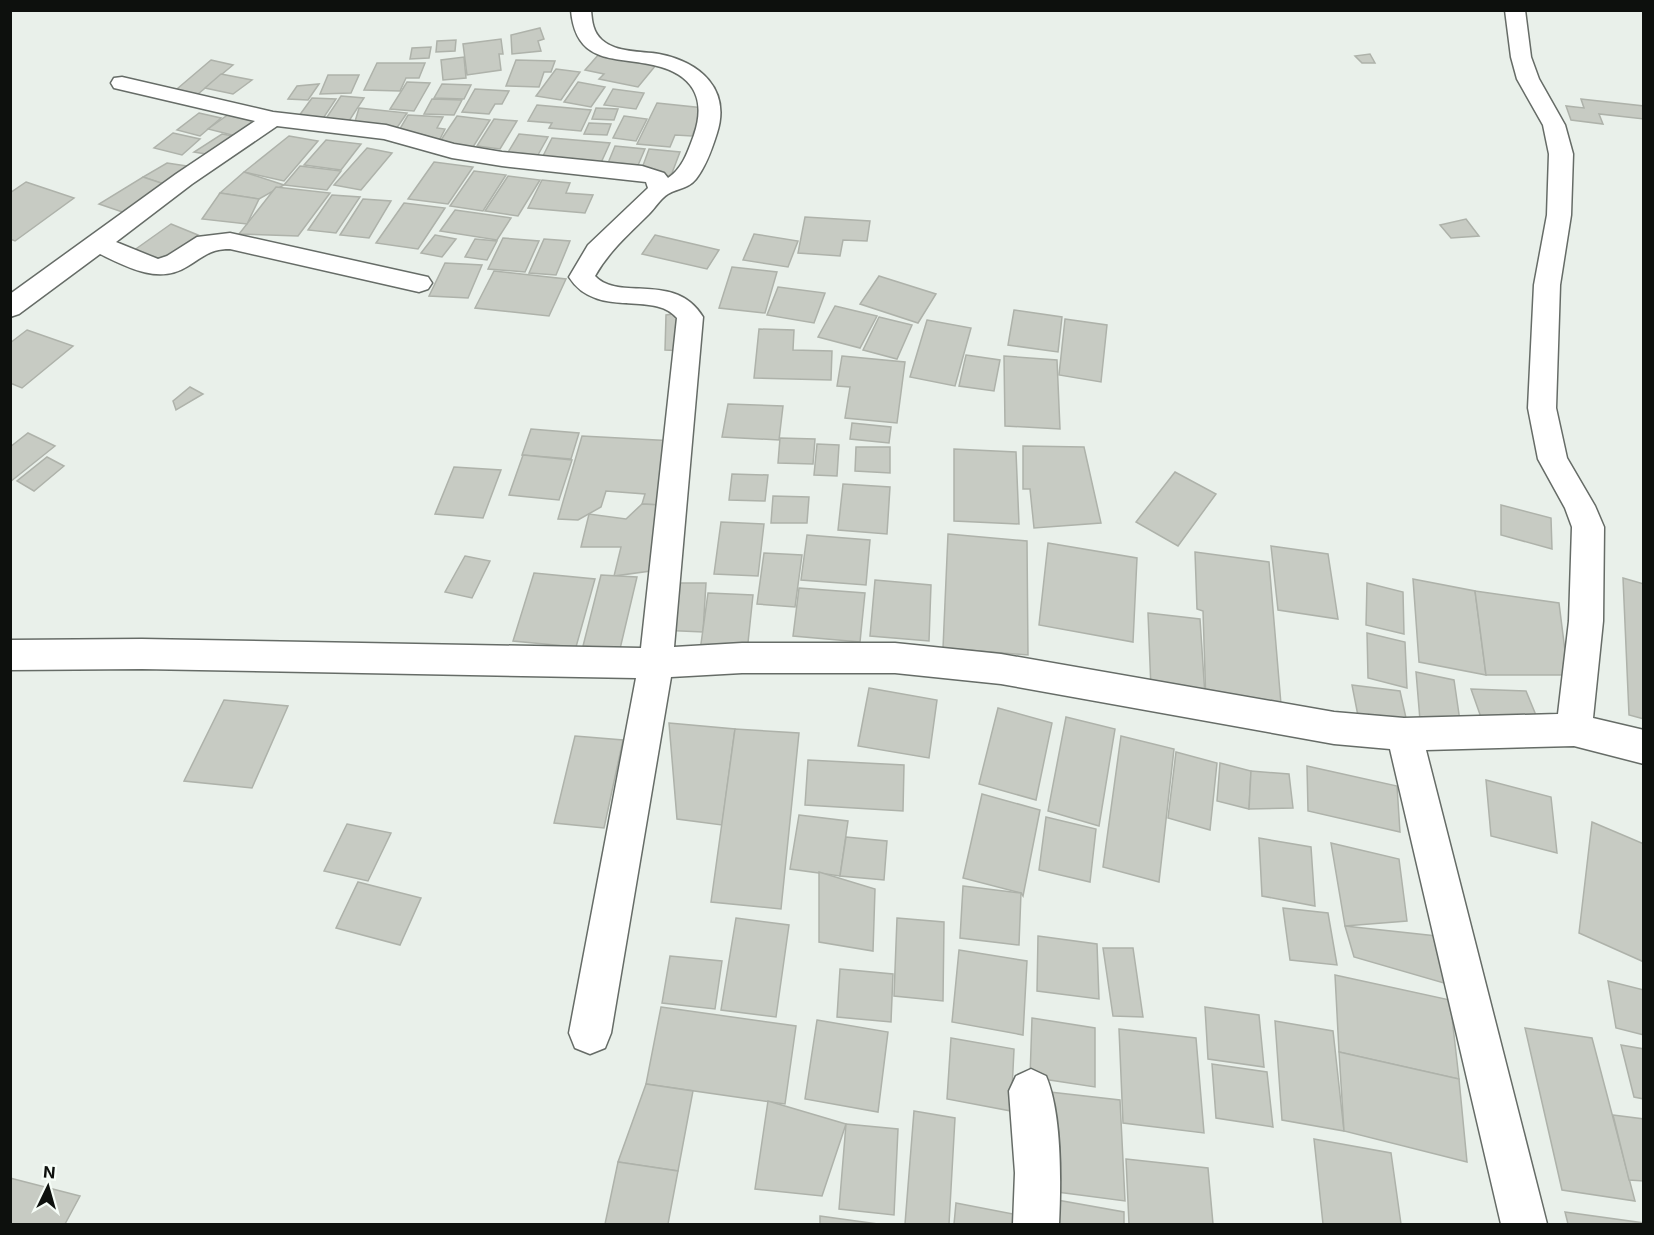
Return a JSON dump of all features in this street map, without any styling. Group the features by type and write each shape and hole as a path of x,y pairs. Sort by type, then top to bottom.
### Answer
{"street":[{"path":"581,10 583,28 596,46 609,51 671,64 685,71 710,95 712,105 705,135 691,170 681,182 660,189 597,251 582,277 589,284 610,292 679,304 690,317 656,663 590,1033"},
{"path":"1515,10 1521,57 1528,80 1554,125 1561,154 1559,215 1547,285 1542,408 1553,459 1580,506 1588,527 1586,621 1574,730"},
{"path":"122,83 273,119 386,132 452,151 502,159 642,173 656,178 660,189"},
{"path":"10,308 97,243 273,119"},
{"path":"97,243 156,267 173,264 205,241 230,241 419,283"},
{"path":"10,655 142,654 656,663 742,658 895,658 1001,669 1323,727 1404,734 1574,730 1644,747"},
{"path":"1404,734 1524,1224"},
{"path":"1031,1090 1037,1173 1036,1224"}],"building":[{"path":"540,28 544,39 538,41 541,51 512,54 511,35"},
{"path":"501,39 503,54 499,54 501,70 467,75 463,44"},
{"path":"456,40 455,51 436,52 437,41"},
{"path":"431,47 429,58 410,59 412,48"},
{"path":"599,54 656,65 638,87 599,79 604,74 585,70"},
{"path":"1370,54 1375,63 1362,63 1355,56"},
{"path":"464,57 466,78 443,80 441,60"},
{"path":"211,60 233,65 192,99 171,94"},
{"path":"516,60 555,61 551,72 544,72 539,87 506,86"},
{"path":"377,63 425,63 419,78 406,78 400,91 364,90"},
{"path":"556,69 580,72 561,100 536,96"},
{"path":"221,74 252,80 233,94 205,88"},
{"path":"328,75 359,75 351,93 320,94"},
{"path":"407,82 430,83 414,111 390,109"},
{"path":"578,82 605,87 591,107 564,102"},
{"path":"319,84 308,100 288,99 297,86"},
{"path":"442,84 471,85 464,99 434,98"},
{"path":"475,89 509,91 502,104 495,104 489,114 462,112"},
{"path":"613,89 644,93 636,109 604,105"},
{"path":"341,96 364,98 349,121 325,120"},
{"path":"312,98 336,99 320,123 296,120"},
{"path":"432,99 462,100 454,115 424,114"},
{"path":"1581,99 1644,106 1644,119 1599,114 1603,124 1571,120 1566,106 1584,108"},
{"path":"657,103 704,108 692,136 675,135 670,147 637,144"},
{"path":"537,105 591,110 581,131 549,128 552,123 528,121"},
{"path":"359,108 407,113 394,132 354,125"},
{"path":"596,108 618,109 614,120 592,119"},
{"path":"199,113 221,118 200,136 177,130"},
{"path":"229,114 267,123 244,138 208,129"},
{"path":"408,115 443,117 437,128 445,129 440,139 415,137 398,132"},
{"path":"457,116 490,120 473,147 439,143"},
{"path":"624,116 647,119 636,141 613,138"},
{"path":"494,119 517,121 500,149 477,146"},
{"path":"589,123 611,124 607,135 584,134"},
{"path":"173,133 200,139 182,155 154,148"},
{"path":"222,134 244,138 218,156 194,152"},
{"path":"519,134 548,137 534,162 504,159"},
{"path":"289,136 318,141 284,181 244,172"},
{"path":"552,138 610,143 600,165 541,160"},
{"path":"326,140 361,144 341,170 304,165"},
{"path":"615,146 645,149 636,170 606,168"},
{"path":"367,148 392,153 361,190 334,185"},
{"path":"649,149 680,152 672,173 663,181 641,171"},
{"path":"434,162 473,167 448,204 408,199"},
{"path":"167,163 200,168 173,187 143,177"},
{"path":"300,166 341,171 327,190 284,185"},
{"path":"474,171 506,175 483,211 450,206"},
{"path":"244,172 284,185 259,199 220,193"},
{"path":"508,176 540,180 518,216 485,211"},
{"path":"143,177 173,187 134,216 99,204"},
{"path":"542,180 570,183 566,193 593,195 585,213 528,208"},
{"path":"26,182 74,198 15,241 10,239 10,193"},
{"path":"276,187 330,193 298,236 239,234"},
{"path":"220,193 259,199 247,224 202,219"},
{"path":"332,195 360,197 336,233 308,230"},
{"path":"363,199 391,201 369,238 340,235"},
{"path":"404,203 445,208 418,249 376,243"},
{"path":"455,210 511,218 497,240 440,231"},
{"path":"805,217 870,221 867,241 843,240 840,256 798,253"},
{"path":"1466,219 1479,236 1451,238 1440,225"},
{"path":"171,224 198,235 160,262 133,251"},
{"path":"754,234 798,241 788,267 743,260"},
{"path":"435,235 456,239 442,257 421,253"},
{"path":"655,235 719,250 707,269 642,254"},
{"path":"503,238 539,241 525,272 488,269"},
{"path":"475,239 497,241 487,260 465,257"},
{"path":"544,239 570,241 556,275 529,273"},
{"path":"445,263 482,265 468,298 429,296"},
{"path":"732,267 777,272 765,313 719,308"},
{"path":"494,271 566,279 549,316 475,308"},
{"path":"879,276 936,294 918,323 860,304"},
{"path":"778,287 825,293 814,323 767,315"},
{"path":"835,306 877,316 860,348 818,337"},
{"path":"1014,310 1062,317 1058,352 1008,345"},
{"path":"688,312 685,351 665,350 666,315"},
{"path":"879,317 912,325 897,359 863,350"},
{"path":"1065,319 1107,325 1101,382 1059,375"},
{"path":"927,320 971,328 955,386 910,377"},
{"path":"759,329 794,330 793,350 832,351 831,380 754,378"},
{"path":"27,330 73,346 22,388 10,383 10,343"},
{"path":"966,355 1000,360 994,391 959,386"},
{"path":"842,356 905,362 897,423 845,418 850,387 837,386"},
{"path":"1004,356 1057,360 1060,429 1005,426"},
{"path":"190,387 203,394 176,410 173,401"},
{"path":"728,404 783,406 779,440 722,437"},
{"path":"852,423 891,427 889,443 850,439"},
{"path":"531,429 579,433 571,459 522,455"},
{"path":"28,433 55,446 10,482 10,447"},
{"path":"582,436 675,441 661,505 642,504 645,494 606,491 601,507 578,520 558,519"},
{"path":"780,438 815,439 813,464 778,463"},
{"path":"817,444 839,445 837,476 814,475"},
{"path":"1023,446 1084,447 1101,523 1034,528 1030,489 1023,489"},
{"path":"856,447 890,447 890,473 855,471"},
{"path":"954,449 1016,452 1019,524 954,521"},
{"path":"523,455 572,460 559,500 509,495"},
{"path":"47,457 64,466 34,491 17,481"},
{"path":"454,467 501,470 483,518 435,514"},
{"path":"1175,472 1216,494 1178,546 1136,522"},
{"path":"732,474 768,475 765,501 729,500"},
{"path":"843,484 890,487 887,534 838,530"},
{"path":"773,496 809,497 807,523 771,523"},
{"path":"642,504 661,505 665,569 614,576 621,547 581,547 589,514 626,519"},
{"path":"1501,505 1551,518 1552,549 1501,535"},
{"path":"721,522 764,524 758,576 714,574"},
{"path":"948,534 1027,541 1028,655 943,648"},
{"path":"807,535 870,540 866,585 801,580"},
{"path":"1048,543 1137,558 1133,642 1039,625"},
{"path":"1271,546 1328,554 1338,619 1278,610"},
{"path":"1195,552 1269,562 1282,716 1206,704 1203,611 1197,609"},
{"path":"764,553 802,555 795,607 757,604"},
{"path":"465,556 490,561 472,598 445,592"},
{"path":"534,573 595,579 576,647 513,641"},
{"path":"601,575 637,577 620,649 583,646"},
{"path":"1623,578 1644,584 1644,719 1629,715"},
{"path":"1413,579 1475,591 1486,675 1419,662"},
{"path":"875,580 931,585 929,641 870,636"},
{"path":"664,583 706,583 703,632 659,630"},
{"path":"1367,583 1403,592 1404,634 1366,625"},
{"path":"799,588 865,593 860,642 793,636"},
{"path":"1475,591 1559,603 1568,675 1486,675"},
{"path":"708,593 753,595 747,652 700,651"},
{"path":"1148,613 1200,619 1205,696 1151,689"},
{"path":"1367,633 1405,642 1407,688 1368,678"},
{"path":"1416,672 1454,680 1461,728 1420,720"},
{"path":"1352,685 1400,691 1408,727 1359,721"},
{"path":"869,688 937,700 929,758 858,746"},
{"path":"1471,689 1526,691 1540,725 1483,723"},
{"path":"224,700 288,706 252,788 184,781"},
{"path":"998,708 1052,723 1036,800 979,784"},
{"path":"1066,717 1115,729 1099,826 1048,811"},
{"path":"669,723 735,729 722,825 677,819"},
{"path":"735,729 799,733 781,909 711,902"},
{"path":"575,736 623,740 604,828 554,823"},
{"path":"1121,736 1174,749 1159,882 1103,867"},
{"path":"1176,752 1217,763 1210,830 1168,818"},
{"path":"808,760 904,765 903,811 805,805"},
{"path":"1220,763 1251,771 1249,809 1217,801"},
{"path":"1307,766 1397,786 1400,832 1308,811"},
{"path":"1251,771 1289,774 1293,808 1249,809"},
{"path":"1486,780 1551,797 1557,853 1491,836"},
{"path":"982,794 1040,810 1023,896 1021,893 963,878"},
{"path":"799,815 848,821 840,876 790,869"},
{"path":"1046,817 1096,829 1090,882 1039,870"},
{"path":"1592,822 1644,844 1644,962 1579,933"},
{"path":"347,824 391,833 368,881 324,871"},
{"path":"846,837 887,841 884,880 840,876"},
{"path":"1259,838 1311,847 1315,906 1262,896"},
{"path":"1331,843 1399,859 1407,921 1345,926"},
{"path":"819,872 875,889 873,951 819,942"},
{"path":"358,882 421,898 400,945 336,928"},
{"path":"963,886 1021,893 1019,945 960,938"},
{"path":"1283,908 1328,913 1337,965 1290,960"},
{"path":"736,918 789,925 776,1017 721,1010"},
{"path":"897,918 944,922 943,1001 894,996"},
{"path":"1345,926 1446,937 1461,988 1354,957"},
{"path":"1038,936 1097,944 1099,999 1037,991"},
{"path":"1103,948 1133,948 1143,1017 1113,1016"},
{"path":"959,950 1027,961 1023,1035 952,1022"},
{"path":"670,956 722,961 715,1009 662,1003"},
{"path":"840,969 893,974 891,1022 837,1017"},
{"path":"1335,975 1450,1000 1459,1079 1339,1052"},
{"path":"1608,981 1644,990 1644,1035 1616,1028"},
{"path":"661,1007 796,1026 785,1104 646,1084"},
{"path":"1205,1007 1259,1015 1264,1067 1208,1059"},
{"path":"1032,1018 1095,1028 1095,1087 1030,1077"},
{"path":"817,1020 888,1032 878,1112 805,1099"},
{"path":"1275,1021 1333,1031 1344,1131 1282,1120"},
{"path":"1525,1028 1592,1038 1635,1201 1562,1190"},
{"path":"1119,1029 1196,1038 1204,1133 1123,1123"},
{"path":"951,1038 1014,1049 1011,1111 947,1099"},
{"path":"1621,1045 1644,1049 1644,1099 1634,1097"},
{"path":"1339,1052 1459,1079 1467,1162 1344,1131"},
{"path":"1212,1064 1267,1072 1273,1127 1216,1118"},
{"path":"646,1084 693,1091 678,1171 618,1162"},
{"path":"1041,1091 1120,1100 1125,1201 1042,1190"},
{"path":"768,1101 846,1124 822,1196 755,1189"},
{"path":"914,1111 955,1118 949,1224 905,1224"},
{"path":"1613,1115 1644,1119 1644,1181 1629,1180"},
{"path":"846,1124 898,1129 894,1215 839,1209"},
{"path":"1314,1139 1391,1153 1401,1224 1323,1224"},
{"path":"1126,1159 1208,1168 1213,1224 1129,1224"},
{"path":"618,1162 678,1171 668,1224 605,1224"},
{"path":"10,1178 80,1196 65,1224 10,1224"},
{"path":"1046,1198 1124,1212 1124,1224 1045,1224"},
{"path":"956,1203 1034,1218 1033,1224 954,1224"},
{"path":"1565,1212 1644,1223 1644,1224 1568,1224"},
{"path":"820,1216 878,1224 820,1224"}]}
